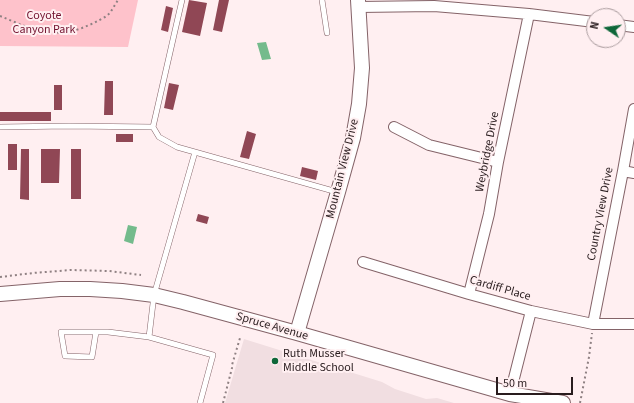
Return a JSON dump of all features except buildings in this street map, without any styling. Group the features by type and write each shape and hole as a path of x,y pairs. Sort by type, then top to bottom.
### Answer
{"street":[{"path":"359,3 433,3 586,21"},
{"name":"Mountain View Drive","path":"297,333 353,138 359,104 362,68 359,3"},
{"name":"Weybridge Drive","path":"469,294 489,214 498,162 529,14"},
{"name":"Country View Drive","path":"592,327 634,109"},
{"path":"394,127 429,145 498,162"},
{"path":"623,171 634,173"},
{"name":"Cardiff Place","path":"363,262 469,294 592,327 634,324"},
{"name":"Spruce Avenue","path":"0,294 60,289 90,289 154,295 297,333 510,394 563,403"},
{"path":"510,394 531,311"}],"lane":[{"path":"182,0 153,127 159,137 177,147 338,192"},
{"path":"322,0 327,33"},
{"path":"0,127 153,127"},
{"path":"149,337 154,295 195,152"},
{"path":"96,332 92,357 65,356 61,332 96,332 108,332 149,337 213,355 200,403"}],"path":[{"path":"0,16 34,30 54,33 67,32 82,28 105,17 110,13 118,0"},
{"path":"0,277 71,270 109,271 141,275"},
{"path":"580,403 589,356 592,327"},
{"path":"223,403 240,338"}],"shaded area":[{"path":"266,42 271,59 262,60 257,43"},
{"path":"128,225 137,227 133,244 124,241"},
{"name":"Ruth Musser Middle School","path":"244,339 382,382 395,389 426,399 437,398 454,403 225,403"}],"green space":[{"name":"Coyote Canyon Park","path":"0,0 138,0 128,47 0,46"}],"place":[{"name":"Ruth Musser Middle School","path":"275,361"}]}
